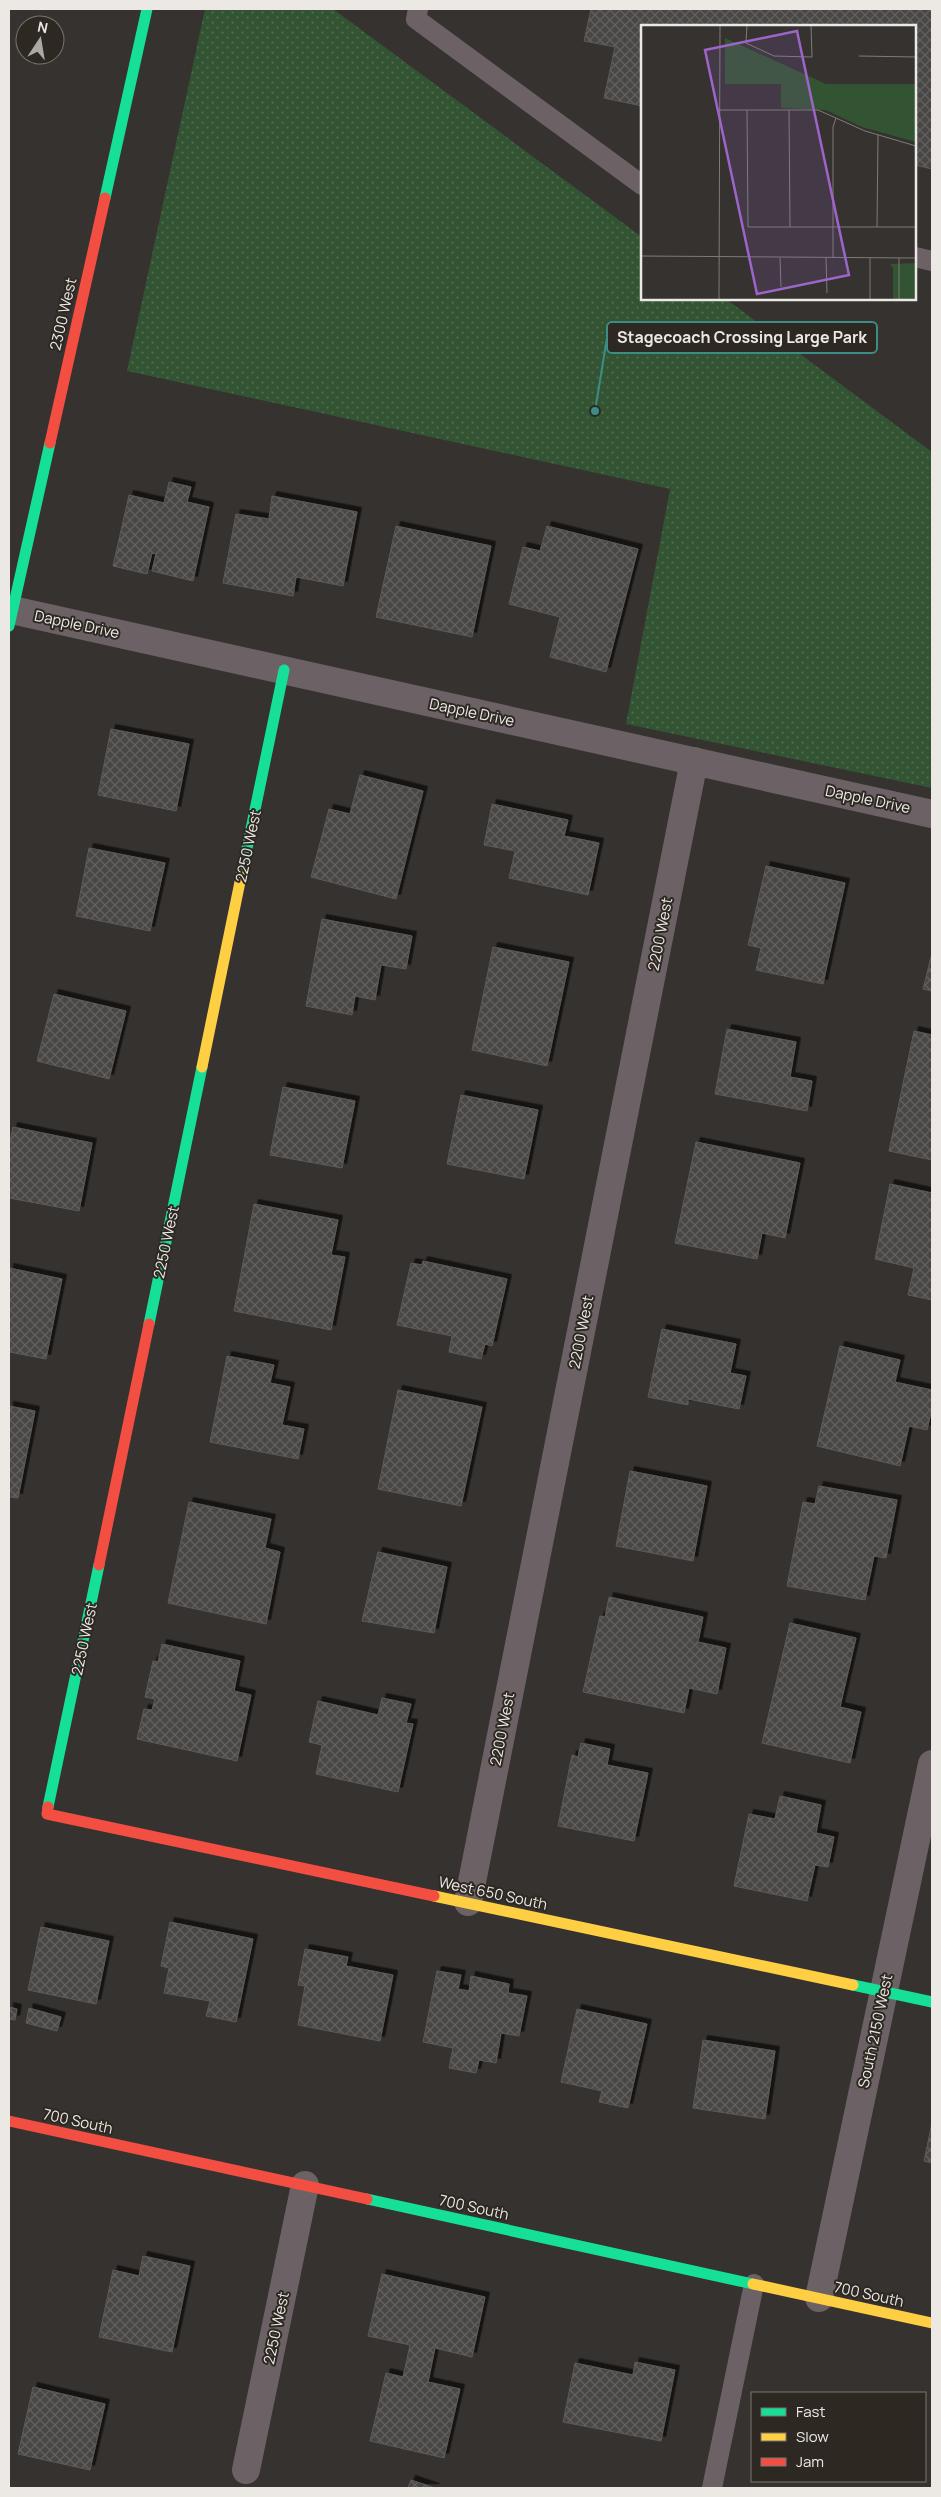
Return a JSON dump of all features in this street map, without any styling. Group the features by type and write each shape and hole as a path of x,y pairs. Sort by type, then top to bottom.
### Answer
{"street":[{"name":"2300 West","path":"10,618 146,9"},
{"name":"Dapple Drive","path":"10,618 284,670 932,814"},
{"name":"2250 West","path":"47,1814 284,670"},
{"name":"2200 West","path":"468,1902 694,761"},
{"name":"South 2150 West","path":"819,2298 932,1764"},
{"name":"West 650 South","path":"47,1814 932,2002"},
{"name":"700 South","path":"9,2122 932,2323"},
{"name":"2250 West","path":"246,2470 305,2185"}],"lane":[{"path":"418,9 416,19 641,184"},
{"path":"916,257 932,261"},
{"path":"712,2488 754,2284"}],"green space":[{"path":"205,9 333,9 641,236 641,300 727,300 932,452 932,788 626,724 670,489 127,371"}],"building":[{"path":"591,9 932,9 932,169 916,165 916,25 641,25 641,106 604,98 615,47 584,41"},
{"path":"169,482 191,487 187,502 209,507 193,581 152,571 156,554 152,553 147,574 113,566 129,495 164,503"},
{"path":"272,496 357,512 343,586 296,577 293,596 223,583 236,514 269,519"},
{"path":"396,526 491,546 472,637 376,617"},
{"path":"547,526 638,549 606,672 550,657 560,617 509,604 523,547 540,551"},
{"path":"111,729 189,744 176,811 98,795"},
{"path":"360,775 423,791 396,899 311,877 329,809 350,814"},
{"path":"492,804 568,820 564,836 599,843 588,895 509,878 515,851 484,845"},
{"path":"89,848 165,863 150,931 76,916"},
{"path":"766,866 845,883 823,984 756,970 761,948 748,945"},
{"path":"322,919 412,936 406,969 381,965 375,1000 355,996 352,1015 306,1006"},
{"path":"493,947 569,962 547,1066 472,1050"},
{"path":"932,953 932,991 923,989"},
{"path":"54,994 126,1011 109,1079 37,1061"},
{"path":"727,1029 796,1042 790,1077 812,1081 807,1111 715,1094"},
{"path":"914,1031 932,1035 932,1160 889,1151"},
{"path":"283,1087 355,1101 342,1168 270,1155"},
{"path":"461,1095 538,1110 524,1179 447,1164"},
{"path":"13,1127 92,1143 79,1211 9,1198 9,1146"},
{"path":"696,1142 800,1163 785,1238 762,1233 757,1259 675,1243"},
{"path":"890,1184 932,1193 932,1300 908,1295 914,1268 875,1259"},
{"path":"254,1204 338,1220 331,1255 345,1257 331,1330 234,1311"},
{"path":"423,1261 507,1279 492,1346 485,1344 481,1359 449,1352 452,1336 397,1325 411,1263 422,1265"},
{"path":"9,1268 62,1279 46,1359 9,1352"},
{"path":"662,1329 736,1344 730,1373 746,1376 739,1409 688,1399 688,1405 648,1397"},
{"path":"840,1346 900,1360 895,1382 932,1390 932,1408 927,1430 909,1426 900,1466 817,1446"},
{"path":"227,1356 274,1365 270,1383 290,1387 282,1425 304,1429 298,1459 210,1442"},
{"path":"398,1390 482,1407 461,1506 378,1489"},
{"path":"9,1406 35,1411 18,1498 9,1497"},
{"path":"630,1471 707,1486 693,1561 616,1546"},
{"path":"819,1486 897,1500 886,1558 874,1556 865,1600 787,1586 803,1502 815,1504"},
{"path":"189,1502 271,1519 265,1548 280,1552 266,1624 168,1603"},
{"path":"378,1552 447,1567 434,1633 362,1621"},
{"path":"609,1597 703,1617 698,1642 726,1648 717,1694 689,1688 684,1713 583,1692 600,1616 605,1617"},
{"path":"790,1623 856,1638 840,1707 861,1712 850,1763 762,1743"},
{"path":"162,1644 240,1661 234,1691 251,1695 237,1761 137,1739 144,1709 152,1710 155,1699 145,1697 153,1661 158,1662"},
{"path":"382,1698 411,1704 406,1723 413,1724 398,1792 316,1774 322,1745 309,1742 318,1701 378,1715"},
{"path":"581,1743 610,1749 607,1765 648,1773 634,1841 558,1826 572,1755 578,1757"},
{"path":"780,1796 821,1805 816,1833 834,1837 828,1867 815,1865 807,1901 734,1886 749,1814 775,1819"},
{"path":"170,1922 253,1939 236,2022 206,2016 210,2001 164,1993 169,1968 161,1966"},
{"path":"41,1927 109,1941 96,2004 28,1990"},
{"path":"305,1949 348,1957 346,1966 393,1975 380,2041 298,2025 305,1986 298,1985"},
{"path":"437,1971 461,1975 458,1989 469,1991 471,1976 509,1984 508,1993 527,1996 519,2036 501,2033 496,2063 479,2060 476,2073 449,2068 453,2048 423,2042"},
{"path":"9,2007 17,2009 15,2020 9,2019"},
{"path":"29,2008 61,2017 57,2031 26,2023"},
{"path":"577,2009 647,2024 628,2108 599,2102 602,2091 561,2082"},
{"path":"703,2040 775,2051 765,2119 693,2108"},
{"path":"932,2123 932,2163 924,2161"},
{"path":"143,2256 190,2266 172,2352 99,2337 113,2270 139,2276"},
{"path":"382,2274 485,2297 472,2357 435,2348 428,2382 460,2389 444,2458 370,2441 386,2373 403,2377 410,2345 368,2336"},
{"path":"635,2362 675,2370 661,2441 563,2422 575,2363 633,2375"},
{"path":"33,2387 105,2404 90,2470 18,2454"},
{"path":"411,2480 435,2488 408,2488"}],"traffic: fast":[{"path":"105,198 147,9"},
{"path":"9,626 50,443"},
{"path":"241,877 284,670"},
{"path":"149,1324 202,1067"},
{"path":"48,1807 99,1565"},
{"path":"853,1985 932,2002"},
{"path":"367,2199 753,2284"}],"traffic: slow":[{"path":"202,1067 241,877"},
{"path":"434,1896 853,1985"},
{"path":"753,2284 932,2323"}],"traffic: jam":[{"path":"50,443 105,198"},
{"path":"99,1565 149,1324"},
{"path":"48,1807 47,1814 434,1896"},
{"path":"9,2121 367,2199"}],"place":[{"name":"Stagecoach Crossing Large Park","path":"595,411"}]}
